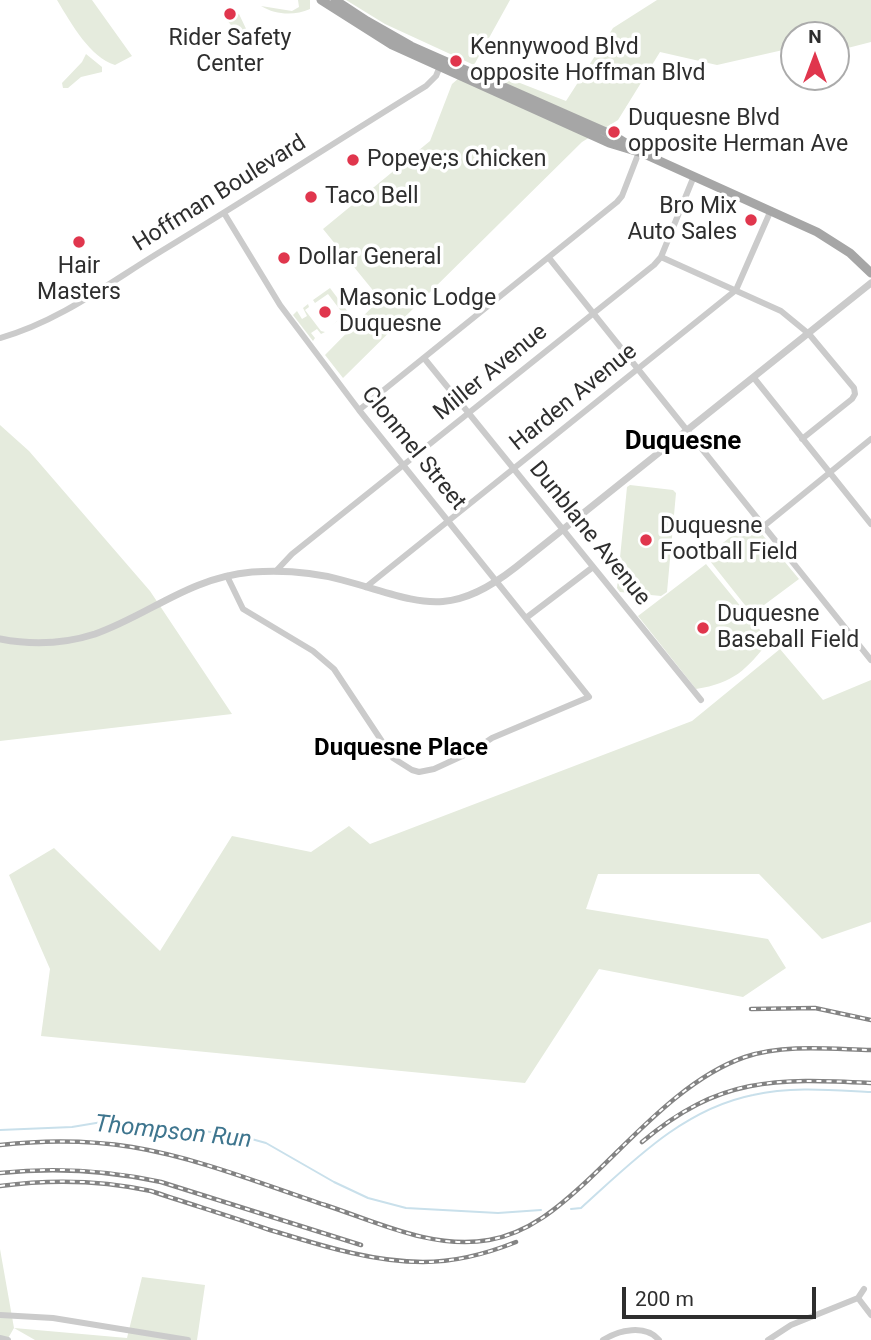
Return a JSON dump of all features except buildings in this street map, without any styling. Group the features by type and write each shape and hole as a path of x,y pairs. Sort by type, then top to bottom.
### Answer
{"main road":[{"path":"321,0 385,41 442,63"},
{"path":"335,0 381,30 442,63 827,237 850,253 871,273"}],"street":[{"name":"Hoffman Boulevard","path":"0,338 63,312 224,213 426,86 436,76 442,63"},
{"path":"359,410 617,202 622,196 639,152"},
{"name":"Miller Avenue","path":"276,571 292,554 654,265 661,257 694,176"},
{"name":"Harden Avenue","path":"366,587 736,289 771,211"},
{"name":"Clonmel Street","path":"224,213 280,304 359,410 589,697 491,739 471,752 434,768 419,772 404,767 386,748 334,669 313,651 243,609 227,576"},
{"path":"661,257 781,310 809,334 853,388 855,394 852,399 802,439"},
{"path":"549,258 871,660"},
{"path":"0,639 36,643 82,638 191,587 227,576 276,571 320,575 404,599 435,602 465,597 497,581 563,530 871,283"},
{"name":"Dunblane Avenue","path":"424,358 701,699"},
{"path":"754,378 871,524"},
{"path":"764,526 871,439"},
{"path":"526,618 593,567"},
{"path":"768,1340 791,1325 858,1298 864,1289"},
{"path":"858,1298 871,1315"},
{"path":"0,1315 54,1318 188,1340"},
{"path":"603,1340 634,1330 648,1332 659,1340"},
{"path":"779,1332 786,1340"},
{"path":"0,1338 8,1340"}],"shaded area":[{"path":"57,0 92,0 132,56 115,65 106,61 82,39"},
{"path":"298,0 310,0 310,9 285,14 261,6 292,11 299,7"},
{"path":"346,0 510,0 474,65 385,24"},
{"path":"657,0 871,0 871,42 850,47 850,21 780,21 780,51 717,65 660,52 618,120 582,142 343,378 325,355 380,299 323,229 430,141 452,84 474,65 566,101 613,28"},
{"path":"239,14 249,35 242,39 227,20"},
{"path":"86,54 102,67 102,72 81,77 68,88 63,88 62,83"},
{"path":"330,288 348,312 330,327 344,315 328,294 315,303 313,300"},
{"path":"308,304 309,307 305,310 321,331 325,332 321,334 317,329 311,333 315,338 313,341 293,315 297,311 302,319 307,316 303,308"},
{"path":"0,425 29,451 150,591 232,714 0,741"},
{"name":"Duquesne Football Field","path":"630,485 673,490 676,493 667,592 661,596 620,592 617,588 627,487"},
{"path":"751,521 799,579 752,614 706,556"},
{"name":"Duquesne Baseball Field","path":"706,564 769,641 738,674 720,683 696,689 638,616"},
{"path":"780,649 823,700 871,680 871,922 822,939 759,874 598,874 586,909 768,939 786,968 743,997 599,969 525,1083 41,1036 50,969 9,875 54,848 160,951 232,836 311,852 349,826 370,844 692,721"},
{"path":"0,1249 14,1328 7,1340 0,1340"},
{"path":"142,1277 205,1285 197,1340 35,1340 14,1328 127,1338"}],"waterway":[{"name":"Thompson Run","path":"571,1209 581,1208 660,1139 704,1112 728,1102 782,1090 871,1092"},
{"name":"Thompson Run","path":"0,1130 72,1127 102,1122 154,1131 185,1129 237,1135 266,1143 368,1198 406,1208 498,1213 541,1210"}],"railway":[{"path":"751,1009 815,1008 871,1020"},
{"path":"0,1145 82,1142 132,1147 230,1172 406,1233 447,1241 489,1240 504,1237 542,1218 587,1181 680,1094 723,1067 745,1057 776,1050 871,1050"},
{"path":"642,1142 697,1105 723,1093 749,1086 806,1081 871,1083"},
{"path":"0,1173 61,1170 141,1178 361,1245"},
{"path":"0,1186 76,1182 132,1187 324,1246 383,1259 423,1262 459,1259 516,1242"}],"place":[{"name":"Rider Safety Center","path":"230,14"},
{"name":"Kennywood Blvd opposite Hoffman Blvd","path":"456,61"},
{"name":"Duquesne Blvd opposite Herman Ave","path":"614,132"},
{"name":"Popeye;s Chicken","path":"353,160"},
{"name":"Taco Bell","path":"311,197"},
{"name":"Bro Mix Auto Sales","path":"751,220"},
{"name":"Hair Masters","path":"79,242"},
{"name":"Dollar General","path":"284,258"},
{"name":"Masonic Lodge Duquesne","path":"325,312"},
{"name":"Duquesne Football Field","path":"646,540"},
{"name":"Duquesne Baseball Field","path":"703,628"}],"district":[{"name":"Duquesne","path":"683,442"},
{"name":"Duquesne Place","path":"401,749"}]}
